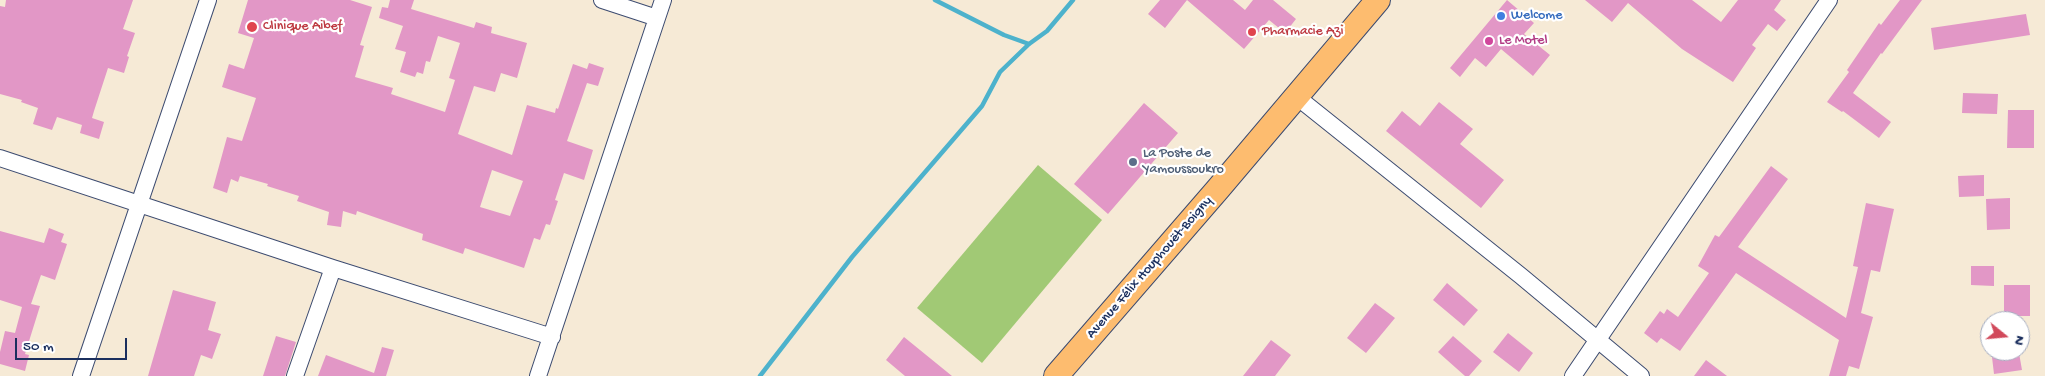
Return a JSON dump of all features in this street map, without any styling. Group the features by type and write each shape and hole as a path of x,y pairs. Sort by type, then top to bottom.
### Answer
{"highway":[{"name":"Avenue Félix Houphouët-Boigny","path":"1056,376 1297,97 1378,0"}],"street":[{"path":"81,376 208,0"},
{"path":"602,0 657,18"},
{"path":"538,376 663,0"},
{"path":"1573,376 1829,0"},
{"path":"1297,97 1641,376"},
{"path":"0,158 332,268 552,338"},
{"path":"295,376 332,268"}],"green space":[{"path":"1038,165 1102,220 982,363 917,308"}],"building":[{"path":"6,0 133,0 123,29 135,33 127,56 129,57 124,73 108,68 92,118 104,122 99,139 80,133 82,125 57,117 52,130 33,124 38,108 21,102 22,100 0,94 0,6 5,7"},
{"path":"248,0 350,0 372,7 360,45 364,46 355,77 393,88 391,94 445,112 455,80 449,78 460,43 438,36 430,62 426,61 423,74 417,72 415,77 400,72 406,52 395,49 403,26 379,18 382,7 388,8 390,0 414,0 411,9 474,28 476,22 492,27 491,33 527,43 517,78 501,73 495,92 474,86 458,134 512,155 527,105 555,113 573,64 587,69 589,63 604,68 598,86 587,83 567,141 593,150 584,180 564,173 555,200 558,201 550,225 546,224 540,240 534,238 524,268 465,248 463,254 422,240 423,234 357,211 356,215 343,211 341,227 327,225 329,212 297,201 299,196 240,176 238,182 231,179 227,193 213,188 227,137 242,141 256,98 222,87 229,64 244,69 254,38 238,33","holes":["492,170 523,181 510,216 480,207"]},
{"path":"1160,0 1187,0 1165,28 1148,14"},
{"path":"1187,0 1233,0 1245,10 1253,0 1273,0 1296,19 1285,33 1269,20 1244,49"},
{"path":"1507,0 1534,23 1524,34 1550,55 1533,76 1501,49 1486,67 1475,58 1460,77 1450,68"},
{"path":"1585,0 1692,0 1721,22 1738,0 1781,0 1774,10 1786,20 1777,31 1768,24 1752,45 1756,48 1733,82 1682,49 1628,3 1612,22"},
{"path":"1900,0 1922,0 1853,93 1891,122 1879,138 1843,111 1827,102 1849,72 1847,70 1879,23 1881,25"},
{"path":"2026,14 2030,35 1934,50 1931,28"},
{"path":"1963,93 1998,94 1997,114 1962,113"},
{"path":"1439,102 1473,129 1460,144 1504,180 1481,208 1386,131 1402,111 1420,126"},
{"path":"1144,103 1178,133 1108,214 1074,184"},
{"path":"2008,110 2034,110 2034,148 2007,148"},
{"path":"1771,166 1788,179 1738,247 1846,318 1858,267 1853,266 1866,203 1894,209 1880,272 1871,270 1861,313 1873,317 1859,369 1849,366 1846,376 1829,376 1839,340 1736,273 1680,351 1661,338 1657,343 1644,333 1660,311 1664,314 1667,309 1678,317 1709,273 1698,266 1715,235 1719,237"},
{"path":"1984,175 1984,196 1959,197 1958,176"},
{"path":"2010,198 2010,229 1987,230 1986,199"},
{"path":"49,228 64,234 61,242 67,244 55,280 41,275 31,304 40,306 25,354 29,355 25,371 0,364 0,352 5,331 15,333 22,307 0,300 0,231 44,243"},
{"path":"1971,266 1994,266 1994,286 1971,285"},
{"path":"1447,283 1478,310 1464,326 1433,300"},
{"path":"2004,285 2030,285 2030,311 2004,311"},
{"path":"173,290 216,302 208,330 221,334 212,359 201,355 194,376 148,376"},
{"path":"1375,303 1395,318 1366,353 1347,338"},
{"path":"1508,333 1533,353 1519,372 1493,352"},
{"path":"276,336 296,342 285,376 263,376"},
{"path":"1453,336 1482,361 1469,376 1465,376 1438,352"},
{"path":"904,337 952,376 905,376 886,360"},
{"path":"1271,340 1291,355 1275,376 1243,376"},
{"path":"382,347 394,350 386,376 318,376 326,355 374,373"},
{"path":"1706,360 1727,376 1694,376"},
{"path":"1992,361 2020,361 2022,370 1994,374"}],"waterway":[{"path":"935,0 1004,35 1029,44"},
{"path":"760,376 852,257 982,106 1000,72 1029,44 1047,31 1073,0"}],"place":[{"name":"Welcome","path":"1501,16"},
{"name":"Clinique Aibef","path":"252,27"},
{"name":"Pharmacie Azi","path":"1252,32"},
{"name":"Le Motel","path":"1489,41"},
{"name":"La Poste de Yamoussoukro","path":"1133,162"}]}
